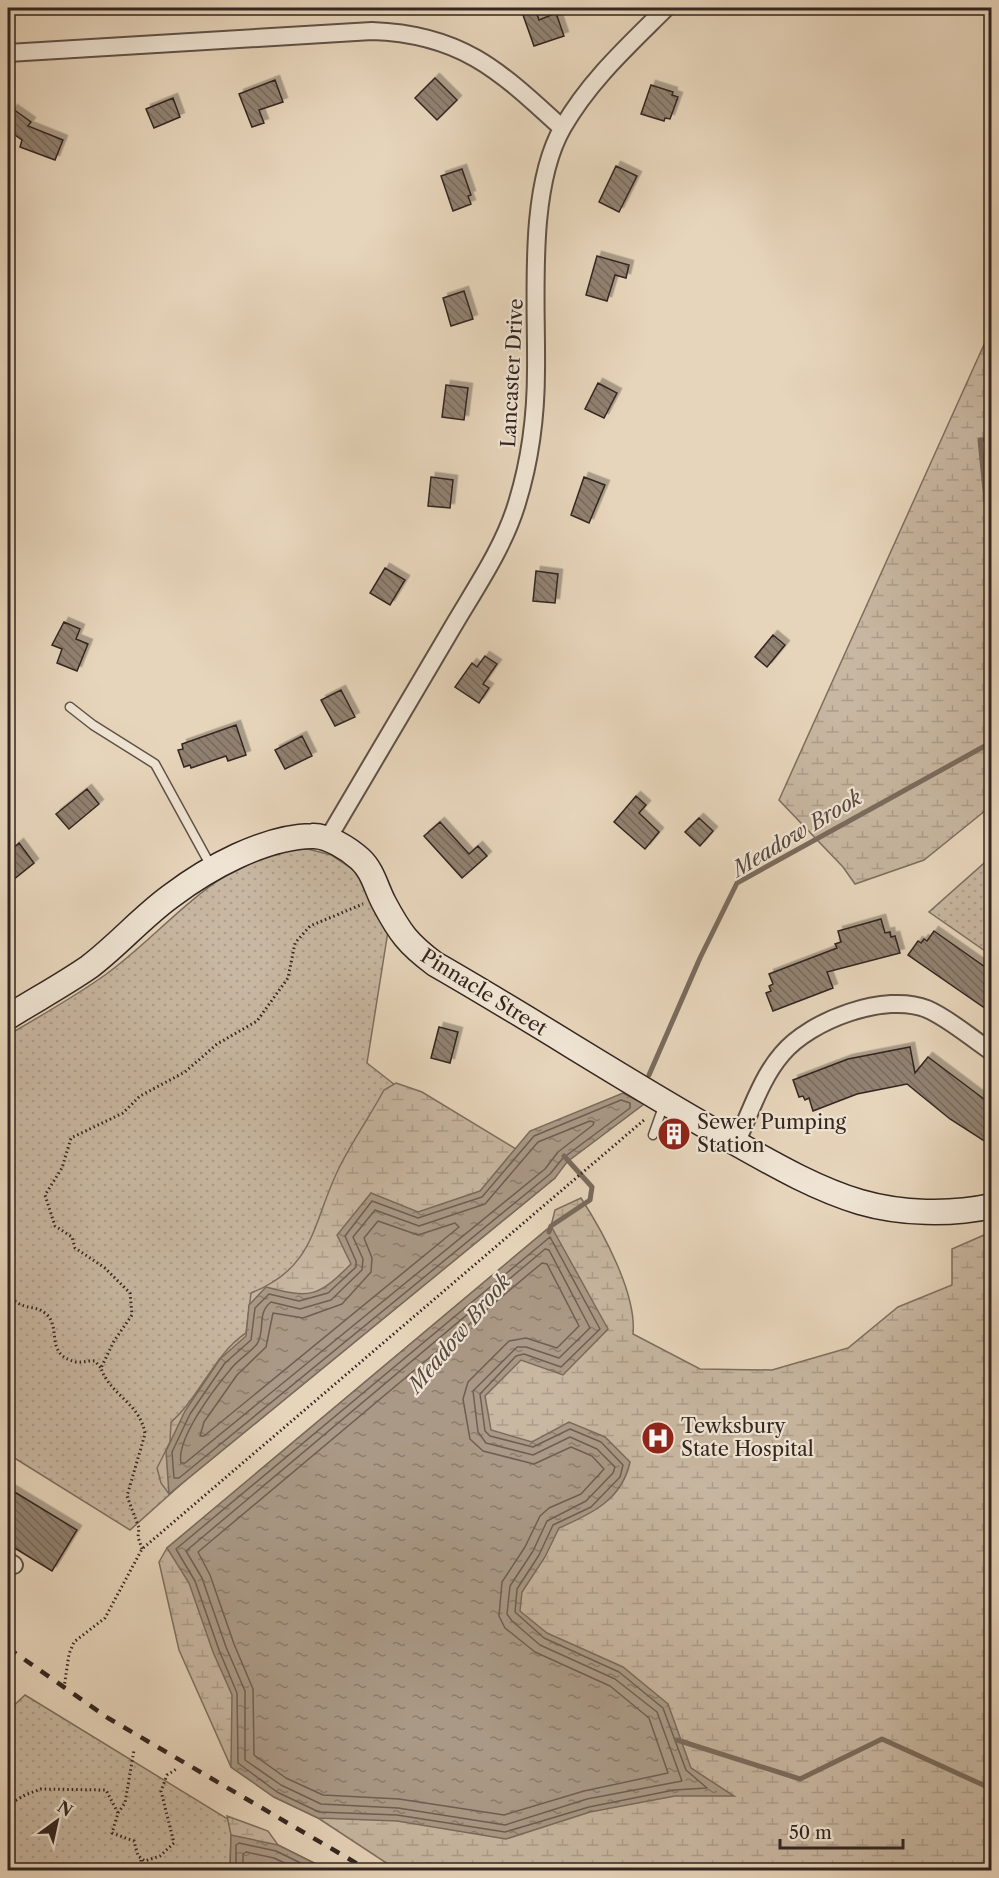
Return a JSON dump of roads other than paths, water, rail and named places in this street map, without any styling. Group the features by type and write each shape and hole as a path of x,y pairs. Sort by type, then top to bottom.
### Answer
{"street":[{"name":"Lancaster Drive","path":"327,840 499,546 517,504 529,458 536,374 537,249 541,201 547,170 562,128 613,60 666,8"},
{"path":"8,53 372,30 403,32 438,40 482,62 509,80 562,128"},
{"name":"Pinnacle Street","path":"8,1017 89,966 169,897 212,869 249,851 314,836 327,840 360,860 372,875 380,895 408,943 435,964 664,1103 736,1143 775,1164 860,1202 890,1209 932,1211 992,1206"},
{"path":"736,1143 781,1054 804,1035 867,1006 897,1002 927,1009 992,1052"}],"lane":[{"path":"70,706 93,725 155,764 212,869"},
{"path":"653,1135 664,1103"}],"water":[{"path":"623,1093 644,1104 567,1162 555,1178 169,1494 166,1451 185,1411 220,1359 246,1336 249,1305 266,1287 304,1294 321,1289 340,1275 351,1264 337,1235 371,1193 418,1212 480,1191 530,1131"},
{"path":"551,1226 608,1329 563,1375 521,1360 485,1396 491,1430 532,1442 569,1422 605,1437 630,1462 620,1486 604,1504 559,1528 545,1557 522,1592 520,1611 547,1633 623,1667 668,1704 691,1768 734,1796 675,1796 590,1812 506,1839 397,1821 318,1818 274,1797 231,1767 232,1695 213,1652 189,1583 167,1548"},
{"path":"231,1835 278,1845 328,1870 230,1870"}],"waterway":[{"name":"Meadow Brook","path":"992,440 980,440 992,562"},
{"name":"Meadow Brook","path":"649,1075 700,958 737,883 992,742"},
{"name":"Meadow Brook","path":"549,1232 551,1226 590,1200 592,1187 564,1156"},
{"path":"677,1740 800,1779 882,1739 992,1789"}],"railway":[{"path":"8,1648 108,1718 368,1870"}],"place":[{"name":"Sewer Pumping Station","path":"674,1134"},
{"name":"Tewksbury State Hospital","path":"658,1438"}]}
